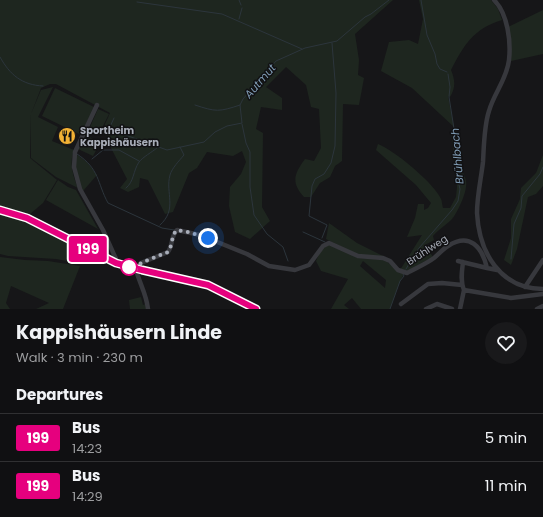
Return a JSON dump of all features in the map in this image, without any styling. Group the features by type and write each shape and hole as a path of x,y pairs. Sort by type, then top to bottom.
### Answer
{"main road":[{"path":"0,210 27,218 116,263 208,285 256,309"}],"street":[{"path":"494,0 501,10 506,28 510,59 507,73 488,113 477,212 480,232 485,246 498,270 509,280 525,287 543,289"},
{"path":"97,105 75,152 74,167 77,181 103,230 116,259 116,263"},
{"name":"Brühlweg","path":"136,269 141,263 168,252 174,232 177,230 200,235 247,254 269,266 295,270 309,265 324,246 329,243 358,256 383,258 390,261 398,270 408,273 431,260 449,245 462,240 469,241 476,246 483,256 487,268"},
{"path":"525,287 543,260"},
{"path":"458,261 498,270"},
{"path":"460,309 463,287 461,274 463,262"},
{"path":"136,269 137,276 145,293 148,309"},
{"path":"400,304 428,284 442,283 511,298 543,294"},
{"path":"426,309 437,304 452,309"},
{"path":"537,309 543,306"}],"shaded area":[{"path":"0,0 393,0 355,34 359,60 358,75 364,78 359,105 343,104 342,161 335,166 330,177 320,183 311,197 304,197 300,192 297,187 296,178 297,173 305,159 314,161 321,148 319,109 311,107 306,85 286,67 266,87 282,98 282,110 261,107 256,129 263,133 262,207 270,221 250,239 235,232 229,206 230,187 241,174 246,162 242,151 233,156 207,152 197,168 189,173 173,212 165,214 148,180 140,178 139,187 128,192 120,188 127,179 111,148 115,140 101,133 110,113 56,84 50,84 41,88 31,114 30,158 57,180 43,203 30,214 0,206"},
{"path":"419,0 491,0 498,9 502,20 484,28 470,39 460,53 451,70 454,80 454,87 450,97 448,96 454,127 412,88 381,71 389,42 409,40 418,44 423,19"},
{"path":"543,10 543,54 511,61 511,42 508,27"},
{"path":"53,87 38,117 58,127 52,141 74,150 72,169 78,188 56,177 31,158 31,114 41,90"},
{"path":"55,88 94,107 81,135 42,116"},
{"path":"98,109 109,114 100,132 90,127"},
{"path":"454,127 456,128 458,148 462,151 461,166 466,181 466,190 462,201 452,219 433,236 434,240 425,245 433,257 407,271 400,270 422,235 407,237 415,218 418,204 424,204 424,210 428,208 431,203 416,185 376,150 378,144 394,153 422,176 437,192 443,208 450,208 456,197 457,187 451,130"},
{"path":"86,133 86,135 100,143 93,156 78,149"},
{"path":"76,154 87,162 97,175 83,191 77,173"},
{"path":"543,155 543,186 536,194 528,197 517,249 511,265 504,260 511,238 511,219 520,199 521,188 536,173"},
{"path":"58,180 68,187 76,190 98,229 46,200"},
{"path":"0,214 30,223 113,263 83,264 56,259 8,256 0,254"},
{"path":"329,223 357,243 385,257 357,255 326,239"},
{"path":"329,244 358,258 383,259 404,274 390,309 361,309 352,298 344,305 349,309 331,309 348,279 321,271 316,261 321,250","holes":["363,261 386,280 385,288 360,266"]},
{"path":"0,257 48,261 80,266 63,309 36,309 49,303 11,286 6,303 10,309 0,309"},
{"path":"141,297 143,305 145,304 146,309 130,309 129,300"}],"waterway":[{"path":"239,0 241,5"},
{"name":"Autmut","path":"114,118 109,129 167,150 204,142 215,132 227,126 242,123 240,105 243,99 276,61 305,48 337,41 365,17 389,0"},
{"path":"421,0 427,35 435,54 437,64 440,69 447,72"},
{"path":"137,2 222,14 302,49"},
{"path":"239,19 242,8"},
{"path":"322,238 327,225 309,216 312,186 315,179 324,174 331,163 335,146 336,93 332,43"},
{"path":"0,57 12,74 17,78 29,84 43,86"},
{"name":"Brühlbach","path":"406,269 419,248 458,201 460,189 457,177 458,154 449,97 450,87 448,74"},
{"path":"195,105 218,110 240,105"},
{"path":"242,124 246,143 250,152 250,187 254,215 267,234 283,247 288,261"},
{"path":"160,225 165,219 170,207 169,182 171,172 184,155 180,147"},
{"path":"126,188 131,183 139,162 157,148"},
{"path":"92,159 103,150 119,150 139,161"},
{"path":"77,154 90,165 94,171 108,203 162,228 174,230"},
{"path":"511,259 514,224 521,208 522,196 540,174 543,167"},
{"path":"303,232 325,242"},
{"path":"390,309 400,281 404,276 403,274"}],"bus line":[{"name":"199","path":"0,210 27,218 116,263 208,285 256,309"}],"place":[{"name":"Sportheim Kappishäusern","path":"67,136"}],"route":[{"path":"129,267 136,269 141,263 168,252 174,232 177,230 208,238"}]}
